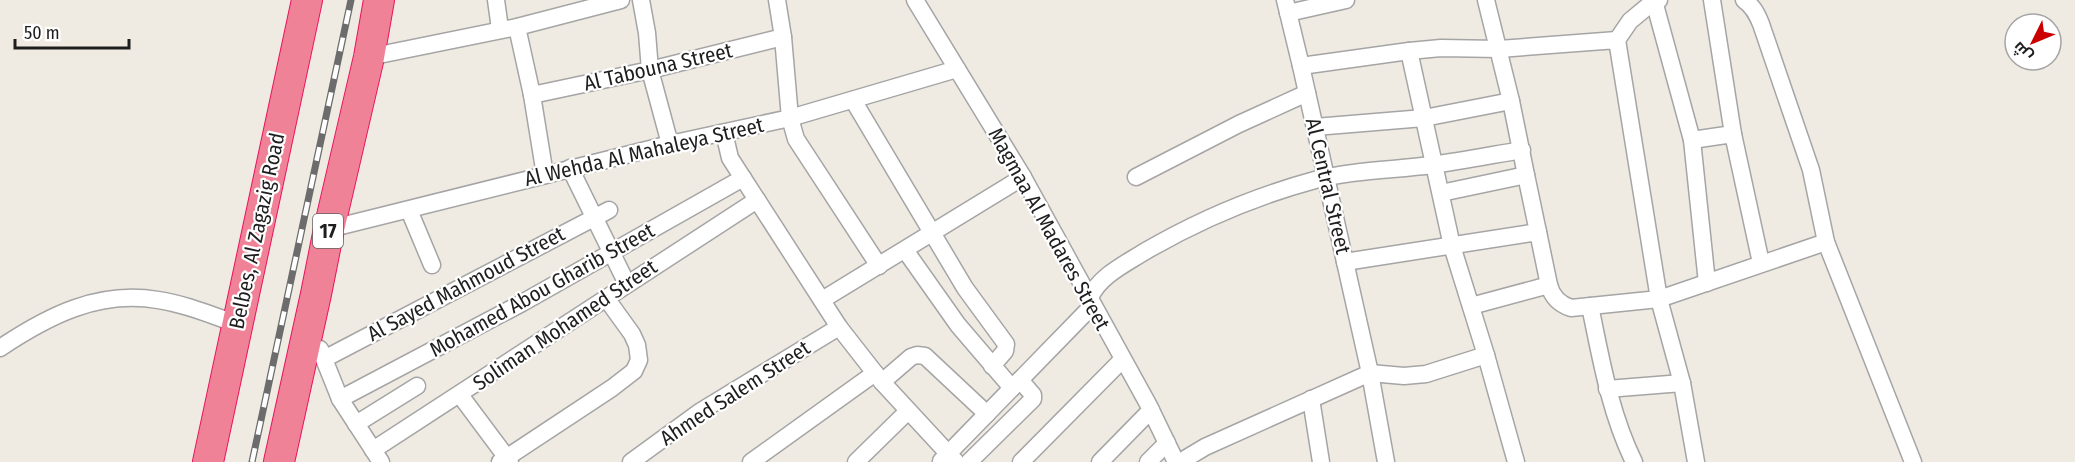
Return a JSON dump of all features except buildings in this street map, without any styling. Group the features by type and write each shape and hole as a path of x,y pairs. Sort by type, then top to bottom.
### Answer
{"highway":[{"name":"Belbes, Al Zagazig Road","path":"208,462 308,0"},
{"name":"17","path":"279,462 328,229 369,57 379,0"}],"street":[{"path":"496,0 500,29"},
{"path":"369,57 517,27 621,0"},
{"path":"641,0 650,70 670,144"},
{"path":"777,0 783,37 790,118 796,139 879,266"},
{"name":"Magmaa Al Madares Street","path":"915,0 1023,177 1178,462"},
{"path":"1286,6 1346,0"},
{"path":"1486,0 1522,150 1549,285 1556,299 1563,305 1571,308 1659,299 1826,242"},
{"path":"1712,0 1733,134 1761,263"},
{"path":"1744,0 1757,14 1802,141 1815,187 1826,242 1913,462"},
{"path":"1696,462 1682,383 1659,299 1617,40 1630,21 1657,1 1692,140 1707,284"},
{"name":"Al Central Street","path":"1286,6 1370,373 1386,462"},
{"path":"517,27 532,95 545,175"},
{"name":"Al Tabouna Street","path":"532,95 650,70 783,37"},
{"path":"1301,66 1441,48 1499,49 1617,40"},
{"path":"1409,51 1452,246 1516,462"},
{"name":"Al Wehda Al Mahaleya Street","path":"328,229 570,168 790,118 957,69"},
{"path":"1136,177 1239,124 1307,93"},
{"path":"853,100 965,288 1006,344 1005,351 992,366"},
{"path":"1315,127 1424,118 1511,101"},
{"path":"728,132 726,141 730,158 839,327 948,459 1092,302 1093,289 1117,270 1188,228 1238,206 1326,178 1434,165 1522,150"},
{"path":"1692,140 1733,134"},
{"path":"570,168 602,214 612,253 627,284"},
{"path":"1441,193 1526,174"},
{"path":"822,300 1023,177"},
{"name":"Mohamed Abou Gharib Street","path":"340,399 612,253 743,178"},
{"name":"Soliman Mohamed Street","path":"377,456 460,395 757,200"},
{"path":"409,210 432,265"},
{"name":"Al Sayed Mahmoud Street","path":"324,359 602,214"},
{"path":"1345,262 1538,232"},
{"path":"905,250 958,325 992,366 1016,384 1031,391 1033,395 1032,399 969,462"},
{"path":"1471,306 1549,285"},
{"path":"0,348 73,308 95,301 117,298 158,300 237,324"},
{"path":"460,395 505,461 634,371 639,360 637,345 632,334 606,298"},
{"path":"1590,306 1607,389 1616,420 1634,462"},
{"path":"309,326 340,399 377,456"},
{"name":"Ahmed Salem Street","path":"631,462 701,411 839,327"},
{"path":"751,462 878,377 917,355 925,356 987,414"},
{"path":"1178,462 1206,447 1370,373 1404,376 1426,374 1486,355"},
{"path":"1021,462 1122,360"},
{"path":"1607,389 1682,383"},
{"path":"356,424 417,386"},
{"path":"1311,399 1321,462"},
{"path":"1100,462 1151,410"},
{"path":"856,462 908,411"},
{"path":"1148,462 1167,443"}],"railway":[{"path":"252,462 351,0"}]}
